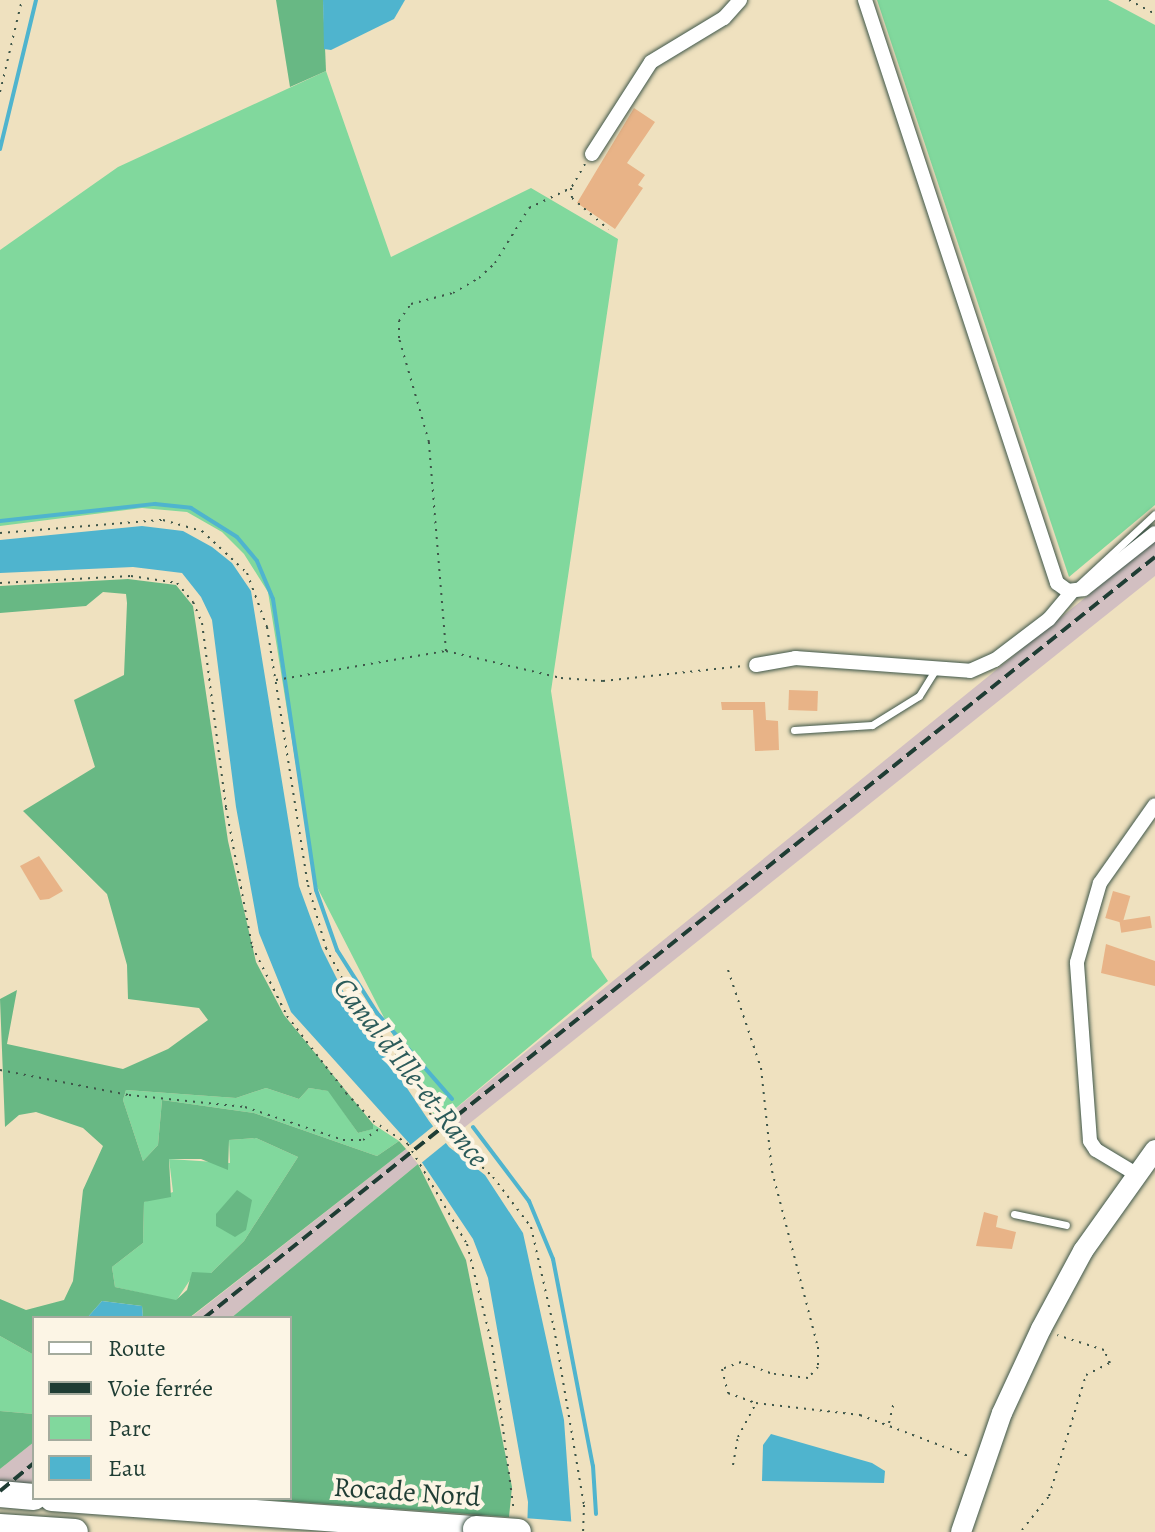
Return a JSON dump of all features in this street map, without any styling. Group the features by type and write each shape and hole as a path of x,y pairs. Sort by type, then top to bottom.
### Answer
{"highway":[{"path":"0,1494 32,1497"},
{"name":"Rocade Nord","path":"79,1500 476,1529 516,1524"},
{"path":"5,1527 75,1532"}],"street":[{"path":"592,154 651,62 724,18 740,0"},
{"path":"865,0 1057,583 1072,592"},
{"path":"756,665 795,658 963,672 987,665 1049,619 1072,592 1084,589 1155,533"},
{"path":"1136,1174 1096,1150 1090,1141 1077,962 1100,883 1155,805"},
{"path":"961,1532 1002,1413 1041,1329 1083,1251 1155,1150"}],"lane":[{"path":"1072,592 1081,578 1155,514"},
{"path":"794,730 872,725 919,696 935,670"},
{"path":"1014,1214 1066,1225"}],"path":[{"path":"0,92 22,0"},
{"path":"1129,0 1155,14"},
{"path":"446,651 429,442 399,338 399,321 411,304 453,293 479,278 495,263 529,208 571,188 592,154"},
{"path":"571,188 576,206 608,229"},
{"path":"0,533 143,519 202,531 235,556 255,588 322,939 352,997 417,1084 435,1124 493,1177 531,1227 554,1328 584,1505 583,1532"},
{"path":"0,583 131,576 177,583 193,602 202,623 226,808 252,946 287,1016 346,1093 382,1128 404,1141 423,1166 467,1244 480,1282 512,1474 516,1524"},
{"path":"274,680 446,651 561,678 603,681 756,665"},
{"path":"728,970 761,1068 772,1171 818,1347 818,1367 808,1378 770,1373 741,1362 722,1369 728,1393 756,1403 831,1408 888,1425 958,1452"},
{"path":"0,1070 129,1095 245,1107 343,1140 363,1140 382,1128"},
{"path":"1022,1530 1049,1496 1086,1375 1110,1363 1111,1356 1041,1329"},
{"path":"888,1425 894,1402"},
{"path":"733,1465 738,1437 756,1403"}],"shaded area":[{"path":"1155,541 1155,576 450,1139 438,1123"},
{"path":"406,1149 418,1164 233,1316 193,1316"},
{"path":"32,1444 32,1482 0,1507 0,1469"}],"green space":[{"path":"276,0 323,0 326,71 290,87"},
{"path":"877,0 1108,0 1155,25 1155,505 1069,577"},
{"path":"326,71 391,257 531,188 618,239 551,691 592,957 608,981 438,1123 315,883 268,592 244,554 222,532 187,512 142,508 0,526 0,250 118,167"},
{"path":"128,579 176,585 193,606 228,841 256,962 284,1015 373,1124 373,1129 358,1133 328,1091 309,1088 299,1099 266,1088 236,1098 126,1090 123,1100 143,1161 158,1145 162,1100 254,1113 377,1156 399,1141 406,1149 192,1316 143,1316 142,1306 102,1301 89,1316 32,1316 32,1354 0,1336 0,1299 26,1310 64,1300 73,1281 83,1190 103,1146 83,1128 36,1112 19,1115 5,1127 0,999 17,990 7,1044 123,1069 168,1049 208,1020 199,1008 128,999 127,965 107,894 23,811 95,767 74,700 124,675 126,594 103,592 86,606 0,613 0,586","holes":["256,1138 298,1157 244,1241 211,1273 192,1272 187,1290 176,1300 115,1287 112,1267 143,1243 144,1202 171,1197 169,1159 201,1159 228,1170 229,1140"]},
{"path":"266,1088 299,1099 309,1088 329,1091 358,1133 372,1129 373,1124 399,1141 377,1156 254,1113 162,1100 158,1145 143,1161 123,1100 126,1090 236,1098"},
{"path":"256,1138 298,1157 244,1241 211,1273 190,1280 176,1301 115,1287 112,1267 143,1243 144,1202 173,1192 169,1159 230,1163 229,1140"},
{"path":"418,1164 466,1260 512,1487 509,1517 270,1500 292,1500 292,1316 233,1316"},
{"path":"237,1190 252,1200 246,1230 235,1237 216,1226 216,1214"},
{"path":"0,1336 32,1354 32,1414 0,1411"},
{"path":"0,1411 32,1414 32,1444 0,1469"}],"water":[{"path":"323,0 405,0 394,19 331,50 324,49"},
{"path":"142,526 183,531 212,547 232,563 251,591 299,886 322,949 346,997 429,1121 449,1147 485,1175 523,1233 564,1420 572,1532 527,1532 528,1502 488,1278 473,1239 409,1143 291,1012 259,933 236,807 212,620 201,597 182,573 133,567 0,573 0,540"},
{"path":"102,1301 142,1306 143,1316 89,1316"},
{"path":"771,1434 872,1463 885,1471 884,1483 762,1481 763,1445"}],"pier":[{"path":"436,1124 449,1140 421,1163 408,1147"},
{"path":"524,1518 577,1522 576,1532 523,1532"}],"building":[{"path":"634,108 655,122 627,163 645,175 638,185 643,188 615,229 577,203"},
{"path":"789,690 818,691 817,711 788,710"},
{"path":"721,702 765,702 766,720 778,721 779,750 755,751 753,710 722,710"},
{"path":"39,856 63,891 49,899 40,900 20,866"},
{"path":"1113,891 1130,896 1123,923 1105,918"},
{"path":"1150,916 1152,928 1121,933 1119,921"},
{"path":"1106,944 1155,961 1155,986 1101,973"},
{"path":"984,1212 998,1216 996,1227 1016,1232 1012,1249 976,1246"}],"waterway":[{"path":"0,149 36,0"},
{"name":"Canal d'Ille-et-Rance","path":"0,521 155,504 191,508 237,537 257,561 273,599 316,890 337,950 377,1013 452,1099"},
{"name":"Canal d'Ille-et-Rance","path":"473,1127 529,1201 553,1259 593,1466 596,1514"}],"railway":[{"path":"206,1316 1155,557"},
{"path":"0,1491 32,1465"}]}
